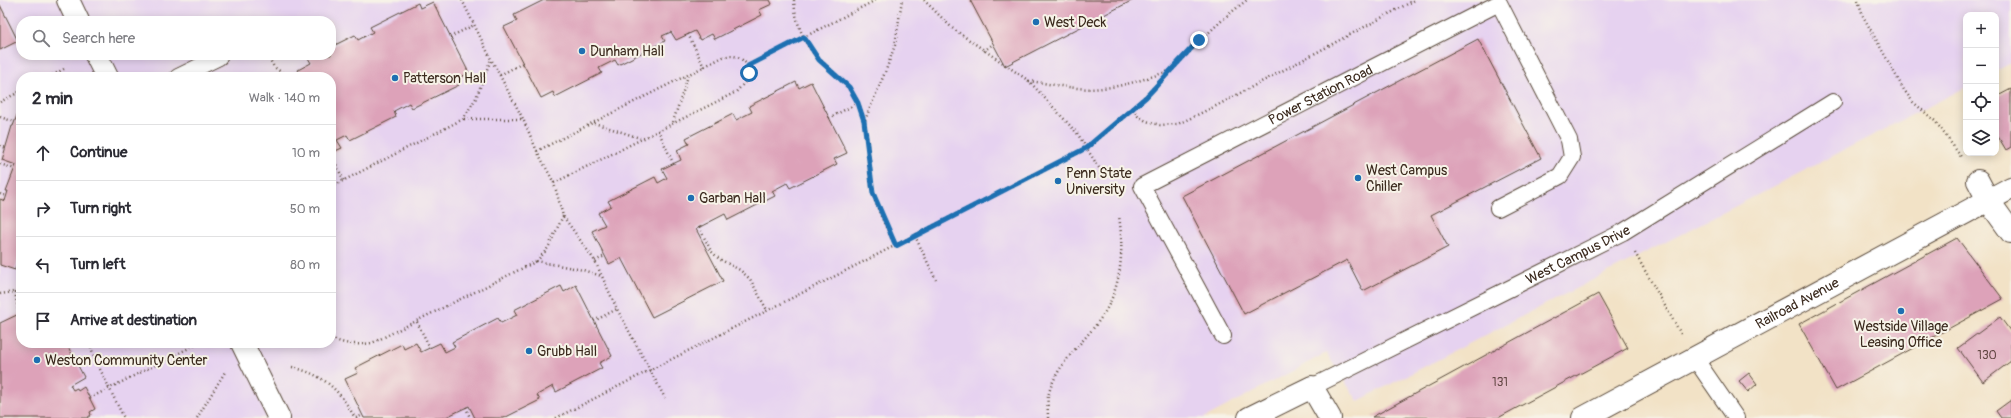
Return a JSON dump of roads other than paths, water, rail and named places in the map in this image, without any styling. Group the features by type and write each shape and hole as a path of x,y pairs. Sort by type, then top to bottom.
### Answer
{"street":[{"path":"68,0 76,16"},
{"path":"98,60 104,72"},
{"path":"1978,181 1988,200 2011,232"},
{"name":"Railroad Avenue","path":"1583,418 2011,188"},
{"path":"244,348 279,418"},
{"path":"1249,418 1312,387 1330,418"}],"lane":[{"name":"Power Station Road","path":"1223,336 1142,186 1499,3 1569,140 1572,157 1560,176 1498,208"},
{"path":"188,72 213,60"},
{"name":"West Campus Drive","path":"1312,387 1623,232 1832,102"},
{"path":"1694,357 1736,418"}],"place":[{"name":"West Deck","path":"1036,22"},
{"name":"Dunham Hall","path":"582,51"},
{"name":"Patterson Hall","path":"395,78"},
{"name":"West Campus Chiller","path":"1358,178"},
{"name":"Penn State University","path":"1058,181"},
{"name":"Garban Hall","path":"691,198"},
{"name":"Westside Village Leasing Office","path":"1901,311"},
{"name":"Grubb Hall","path":"529,351"},
{"name":"Weston Community Center","path":"37,360"}]}
